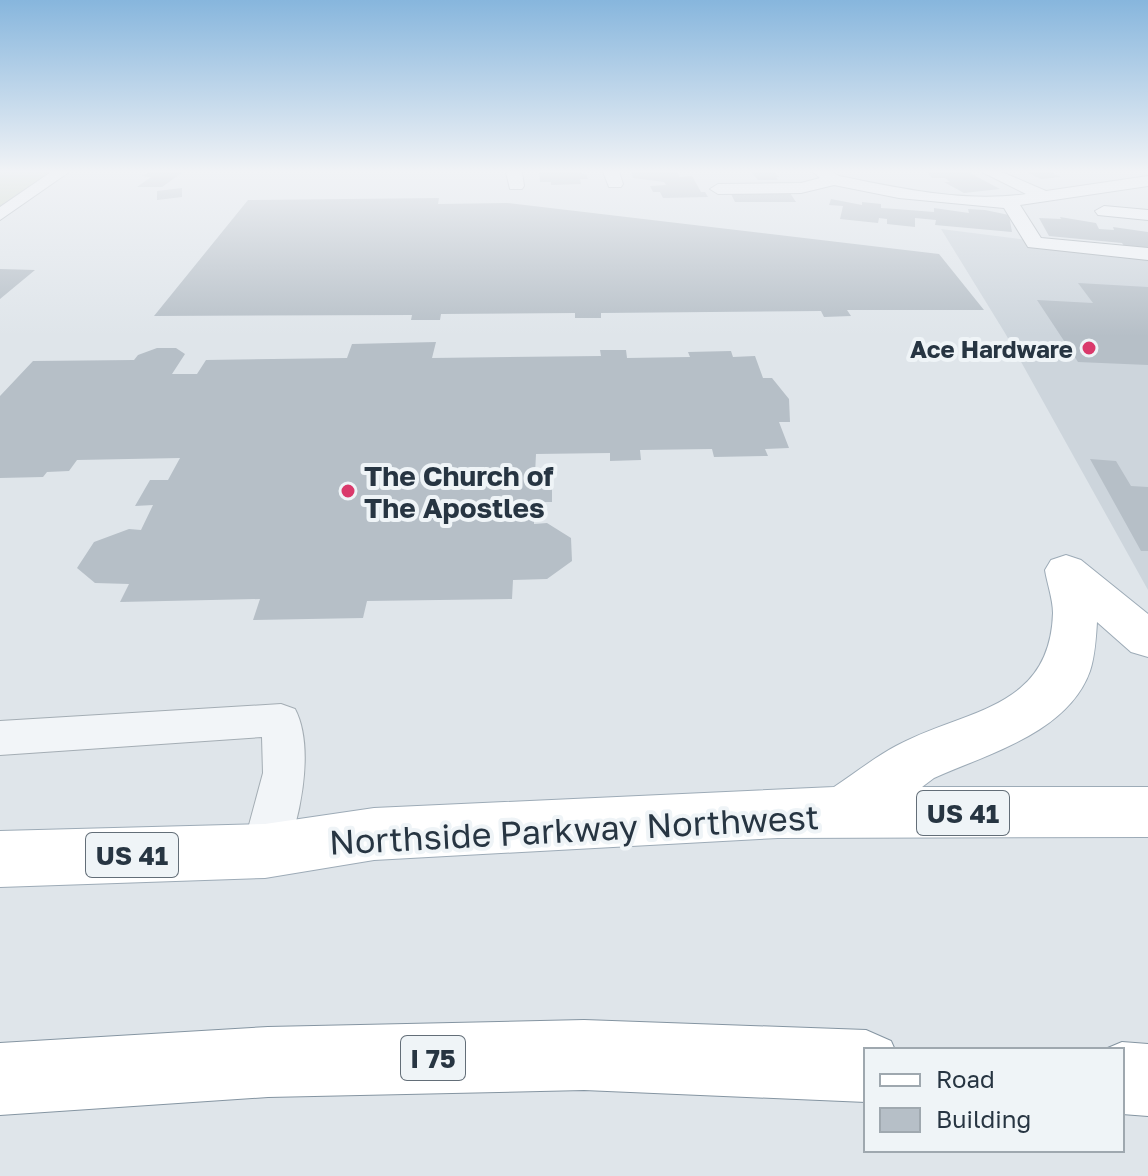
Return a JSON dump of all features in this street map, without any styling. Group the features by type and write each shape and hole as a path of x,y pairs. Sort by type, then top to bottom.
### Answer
{"main road":[{"path":"843,813 915,762 1011,720 1046,698 1065,672 1071,646 1076,611 1066,570 1148,640"},
{"name":"Northside Parkway Northwest","path":"0,859 265,851 374,834 778,813 1148,812"},
{"name":"I 75","path":"0,1079 268,1062 568,1055 864,1066"},
{"path":"1124,1078 1148,1080"}],"street":[{"path":"1025,227 1035,243 1148,254"},
{"path":"0,738 281,720 284,773 265,851"}],"shaded area":[{"path":"941,229 1148,255 1148,590 1005,333"}],"building":[{"path":"226,227 709,227 939,254 984,310 847,310 851,316 824,317 821,311 601,313 601,318 575,318 575,313 441,314 440,320 411,320 412,315 154,316"},
{"path":"956,227 1011,227 1012,232"},
{"path":"1044,227 1098,227 1114,230 1113,227 1148,232 1148,249 1125,247 1122,243 1049,236"},
{"path":"0,269 35,270 0,299"},
{"path":"1078,283 1148,287 1148,365 1078,362 1037,300 1093,303"},
{"name":"The Church of The Apostles","path":"436,342 432,358 601,356 600,350 626,350 627,358 690,357 688,352 731,351 733,357 755,356 763,378 772,378 789,399 790,422 779,422 789,448 765,449 768,456 714,457 712,449 640,450 641,460 610,461 610,453 536,454 535,474 552,474 552,502 534,502 534,524 547,523 571,538 572,561 547,579 513,580 512,599 367,601 363,618 253,620 260,599 120,602 129,584 95,583 77,568 94,542 129,529 141,530 153,505 135,506 150,480 168,480 180,458 77,460 69,471 47,472 43,477 0,478 0,396 33,361 134,360 138,355 157,348 176,348 185,354 172,374 197,374 206,360 347,358 352,344"},
{"path":"1090,459 1116,461 1131,486 1148,487 1148,551 1141,551"}],"place":[{"name":"Ace Hardware","path":"1089,348"},
{"name":"The Church of The Apostles","path":"348,491"}]}
